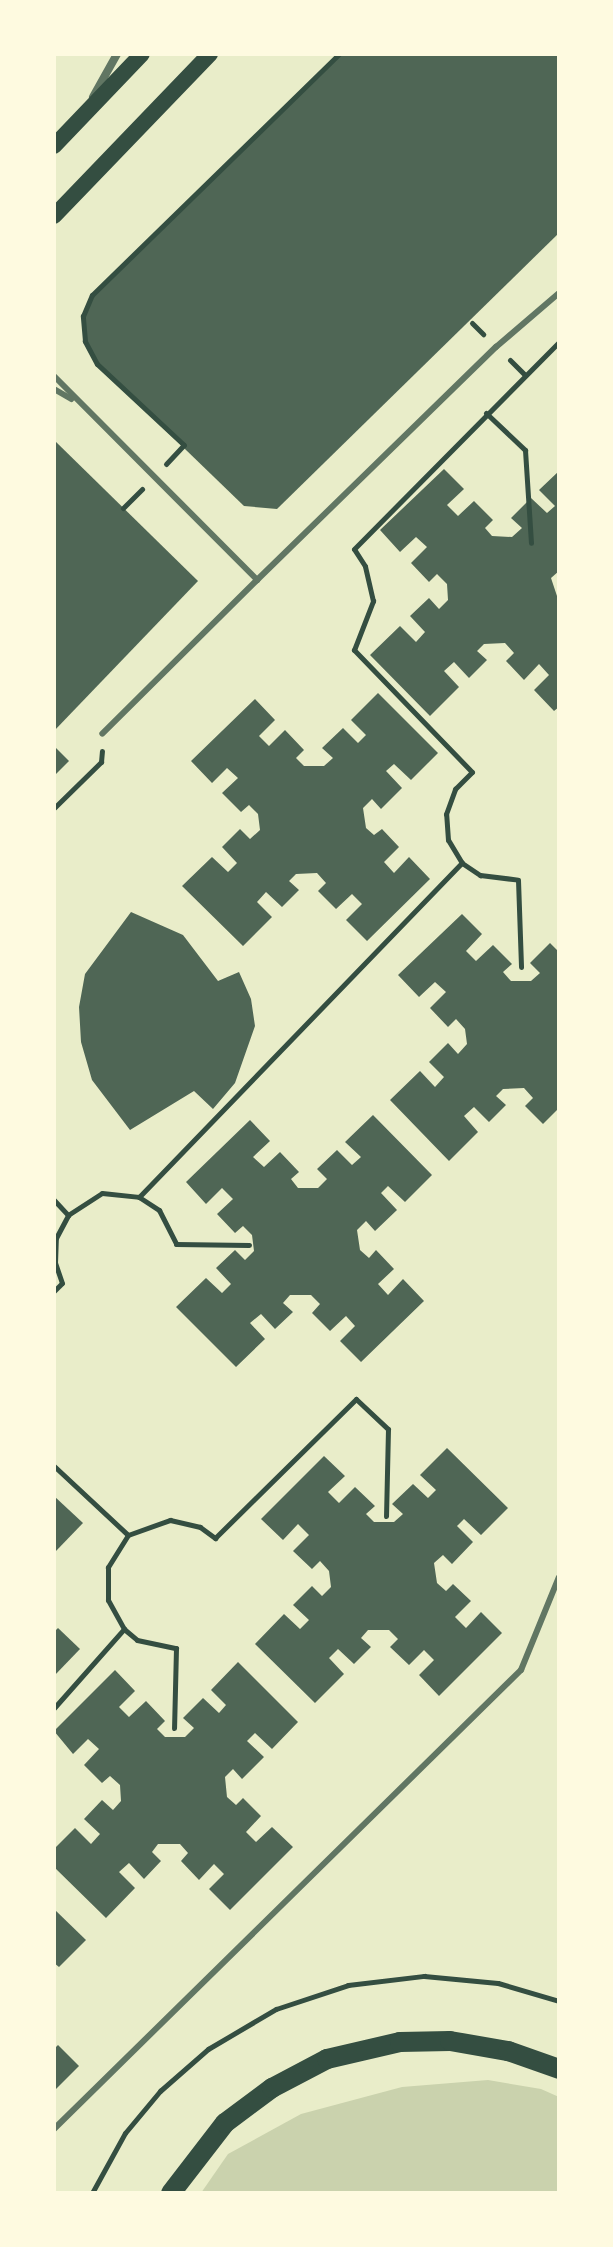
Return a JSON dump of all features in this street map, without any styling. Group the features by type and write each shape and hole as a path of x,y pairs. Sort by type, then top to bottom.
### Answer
{"main road":[{"path":"54,146 142,54"},
{"path":"54,216 210,54"},
{"path":"171,2193 225,2123 272,2088 327,2059 400,2042 450,2041 508,2051 559,2069"}],"street":[{"path":"80,119 117,54"}],"lane":[{"path":"102,734 496,347 559,293"},
{"path":"54,376 74,401 257,580"},
{"path":"54,389 74,401"},
{"path":"54,2129 521,1670 559,1577"}],"path":[{"path":"184,445 97,364 85,341 83,316 92,295 339,54"},
{"path":"521,967 518,880 480,875 462,863 448,840 446,814 455,789 472,772 354,650 373,601 365,566 354,549 559,342"},
{"path":"486,413 525,450 531,543"},
{"path":"54,808 101,762 102,734"},
{"path":"139,1197 462,863"},
{"path":"54,1291 62,1283 55,1263 56,1238 68,1215 102,1193 139,1197 159,1210 176,1244 249,1245"},
{"path":"54,1200 68,1215"},
{"path":"174,1728 176,1648 152,1646 124,1629 114,1616 106,1584 108,1567 128,1535 170,1520 200,1527 215,1538 356,1399 388,1429 386,1516"},
{"path":"54,1466 128,1535"},
{"path":"54,1708 124,1629"},
{"path":"92,2193 125,2133 160,2091 208,2049 276,2009 348,1985 424,1976 498,1983 559,2001"}],"green space":[{"path":"488,2080 541,2089 559,2097 559,2193 201,2193 228,2154 301,2114 402,2087"}],"building":[{"path":"339,54 559,54 559,233 277,509 244,506 97,364 85,341 83,316 92,295"},
{"path":"54,440 198,581 54,731"},
{"path":"444,469 464,489 447,505 458,516 474,501 493,520 485,528 492,536 512,537 522,528 511,518 531,498 547,513 555,506 539,490 559,471 559,571 551,578 559,602 559,707 554,711 534,690 549,675 539,664 524,680 506,661 514,653 505,643 484,644 477,651 487,660 469,678 454,662 444,671 459,687 430,716 370,655 400,626 416,642 425,632 410,616 429,598 439,609 448,600 447,584 437,574 429,582 411,563 427,547 416,537 400,552 380,530"},
{"path":"378,693 438,753 411,780 394,764 386,771 402,788 381,809 372,799 363,808 366,828 374,835 382,829 399,847 384,862 394,873 409,857 430,879 367,941 346,920 362,904 352,894 336,909 318,891 326,883 317,873 296,874 289,881 299,890 282,907 266,892 257,902 272,917 243,946 182,886 212,857 228,872 237,863 222,847 240,829 250,839 260,830 258,814 249,805 241,812 222,793 238,778 227,768 212,783 191,761 255,699 275,720 259,736 269,746 285,730 304,750 296,758 304,766 324,766 333,758 322,748 343,728 358,743 366,735 351,720"},
{"path":"54,746 69,761 54,776"},
{"path":"131,912 183,935 218,981 239,972 251,999 255,1026 235,1083 213,1109 194,1091 130,1130 92,1080 81,1042 79,1007 85,974"},
{"path":"462,914 482,934 466,951 476,961 493,945 512,964 503,972 511,981 531,981 540,973 530,963 550,943 559,952 559,1108 543,1124 525,1106 533,1098 524,1088 503,1089 496,1096 506,1105 489,1122 474,1107 464,1116 478,1132 449,1161 390,1100 420,1071 435,1087 444,1077 429,1062 448,1043 458,1054 467,1044 465,1029 456,1019 448,1027 430,1008 446,992 435,982 419,997 398,975"},
{"path":"373,1115 432,1175 405,1202 388,1186 381,1193 397,1210 375,1231 366,1221 357,1230 360,1250 369,1258 376,1250 394,1269 378,1284 388,1295 403,1279 424,1301 361,1362 340,1341 355,1326 346,1316 330,1331 312,1313 320,1304 311,1295 290,1295 283,1303 293,1312 275,1329 261,1314 250,1323 265,1339 236,1367 176,1307 206,1278 222,1293 231,1284 216,1268 235,1250 245,1260 254,1251 252,1235 243,1226 235,1233 217,1214 233,1199 222,1188 206,1204 186,1182 250,1120 270,1141 253,1157 264,1167 280,1152 299,1172 291,1179 298,1188 318,1188 327,1179 317,1169 337,1150 352,1165 361,1157 345,1142"},
{"path":"447,1448 508,1508 481,1535 464,1519 457,1526 473,1542 452,1564 443,1555 434,1563 437,1583 446,1591 453,1584 471,1601 455,1617 466,1628 481,1612 502,1633 439,1696 419,1675 434,1660 424,1650 409,1665 390,1647 398,1639 389,1630 368,1630 361,1638 371,1647 354,1664 338,1649 329,1658 344,1674 315,1703 255,1644 284,1614 300,1629 309,1620 293,1605 312,1586 322,1596 331,1587 329,1571 320,1561 312,1569 293,1551 309,1535 298,1524 283,1540 261,1519 324,1456 345,1476 328,1492 339,1503 355,1487 375,1506 366,1514 374,1522 394,1522 403,1514 392,1504 413,1484 428,1498 436,1490 420,1475"},
{"path":"54,1496 83,1523 56,1551 54,1549"},
{"path":"58,1628 80,1649 54,1676 54,1632"},
{"path":"238,1662 298,1722 272,1749 255,1733 247,1741 264,1757 242,1779 233,1769 225,1777 227,1797 236,1805 243,1798 261,1816 246,1832 256,1842 272,1827 293,1847 230,1910 209,1889 224,1874 214,1864 199,1880 181,1861 188,1853 180,1844 158,1844 152,1852 161,1861 144,1879 129,1863 119,1872 135,1888 106,1918 54,1867 54,1849 75,1828 91,1844 100,1834 84,1819 102,1800 113,1810 121,1801 120,1785 110,1776 102,1783 84,1765 99,1749 88,1739 73,1754 54,1731 115,1670 135,1691 119,1707 129,1717 146,1701 165,1721 157,1729 165,1737 185,1737 194,1728 183,1718 203,1698 219,1713 226,1705 211,1690"},
{"path":"54,1909 86,1940 59,1967 54,1963"},
{"path":"58,2045 79,2066 54,2091 54,2049"}]}
